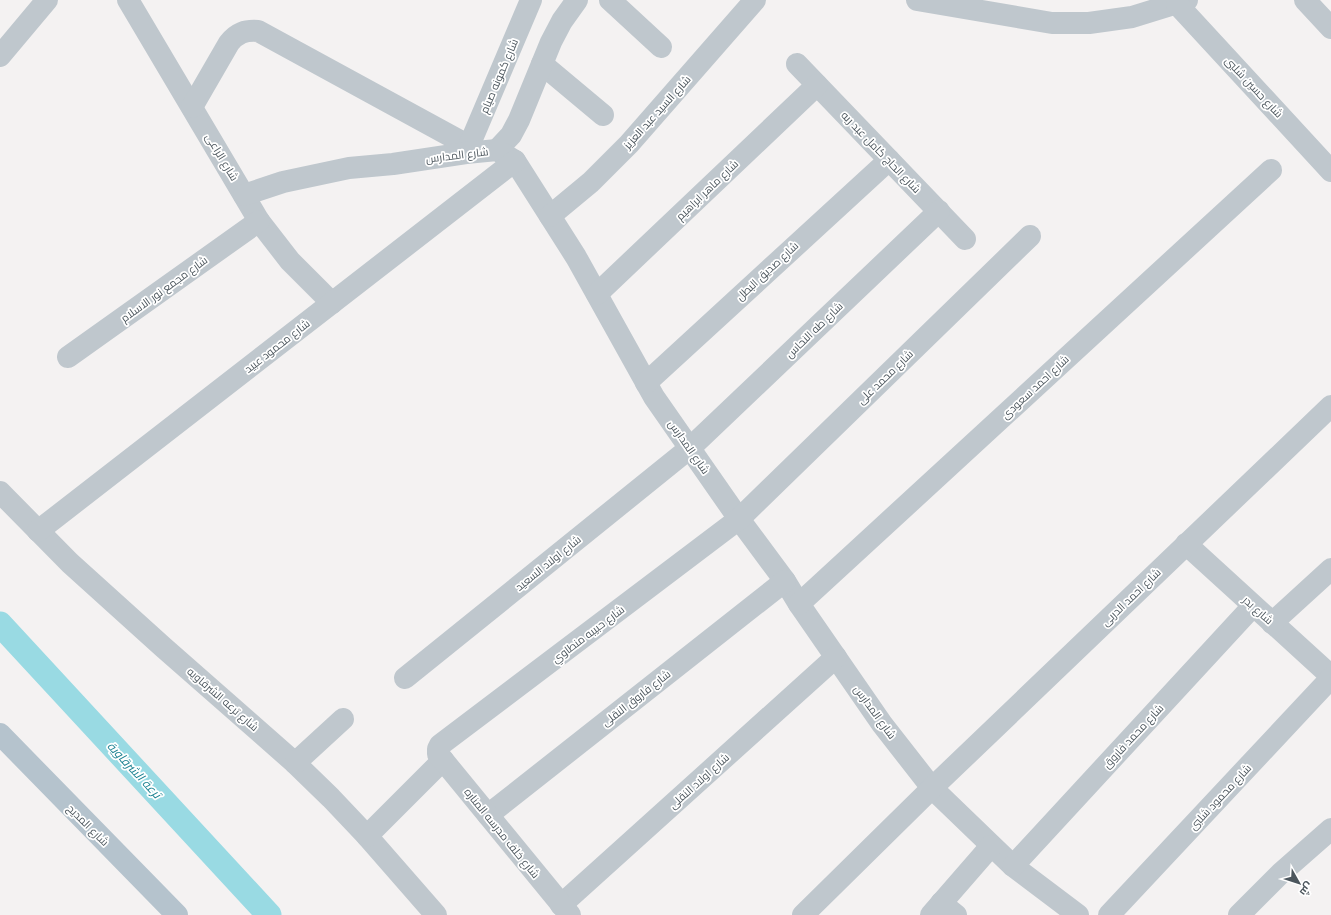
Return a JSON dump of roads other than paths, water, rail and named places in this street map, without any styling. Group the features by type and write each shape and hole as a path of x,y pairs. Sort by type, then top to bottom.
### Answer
{"main road":[{"name":"شارع المديح","path":"0,734 177,915"}],"street":[{"path":"0,56 47,0"},
{"name":"شارع الراعى","path":"128,0 259,221 290,261 332,303"},
{"name":"شارع كمونه صيام","path":"468,149 531,0"},
{"path":"497,150 511,135 519,120 551,42 562,21 577,0"},
{"path":"610,0 661,47"},
{"name":"شارع السيد عبد العزيز","path":"550,216 591,182 629,144 755,0"},
{"path":"917,0 1052,23 1089,23 1125,18 1182,2"},
{"path":"1306,0 1331,28"},
{"name":"شارع حسين شلبى","path":"1182,2 1331,170"},
{"path":"192,107 229,43 234,37 241,32 250,30 258,31 468,149"},
{"path":"542,64 603,115"},
{"name":"شارع الحاج كامل عبد ربه","path":"797,64 965,239"},
{"name":"شارع ماهر ابراهيم","path":"597,294 817,85"},
{"name":"شارع المدارس","path":"244,195 283,182 349,168 393,164 468,149 497,150 516,161 576,257 654,396 739,519 785,581 799,604 882,724 932,788 991,846 1013,866 1078,915"},
{"name":"شارع صديق البطل","path":"646,383 889,160"},
{"name":"شارع محمود عبيد","path":"38,531 516,161"},
{"name":"شارع احمد سعودى","path":"799,604 1271,170"},
{"name":"شارع طه النحاس","path":"690,448 939,211"},
{"name":"شارع مجمع نور الاسلام","path":"68,357 259,221"},
{"name":"شارع محمد على","path":"739,519 1030,236"},
{"name":"شارع احمد الدربى","path":"804,915 932,788 1331,406"},
{"name":"شارع اولاد السعيد","path":"406,678 690,448"},
{"name":"شارع ترعه الشرقاويه","path":"0,492 70,563 295,763 367,836 436,915"},
{"name":"شارع حبيبه منطاوي","path":"367,836 440,755 440,745 739,519"},
{"name":"شارع بدر","path":"1186,544 1331,677"},
{"path":"1272,623 1331,570"},
{"name":"شارع فاروق النقلى","path":"488,815 785,581"},
{"name":"شارع محمد فاروق","path":"1013,866 1253,606"},
{"name":"شارع اولاد النقلى","path":"565,910 836,657"},
{"name":"شارع محمود شلبى","path":"1109,915 1331,677"},
{"path":"295,763 343,719"},
{"name":"شارع خلف مدرسه المناره","path":"440,755 565,910"},
{"path":"1239,915 1281,873 1331,829"},
{"path":"943,911 991,846"}],"waterway":[{"name":"ترعة الشرقاوية","path":"0,624 269,915"}]}
